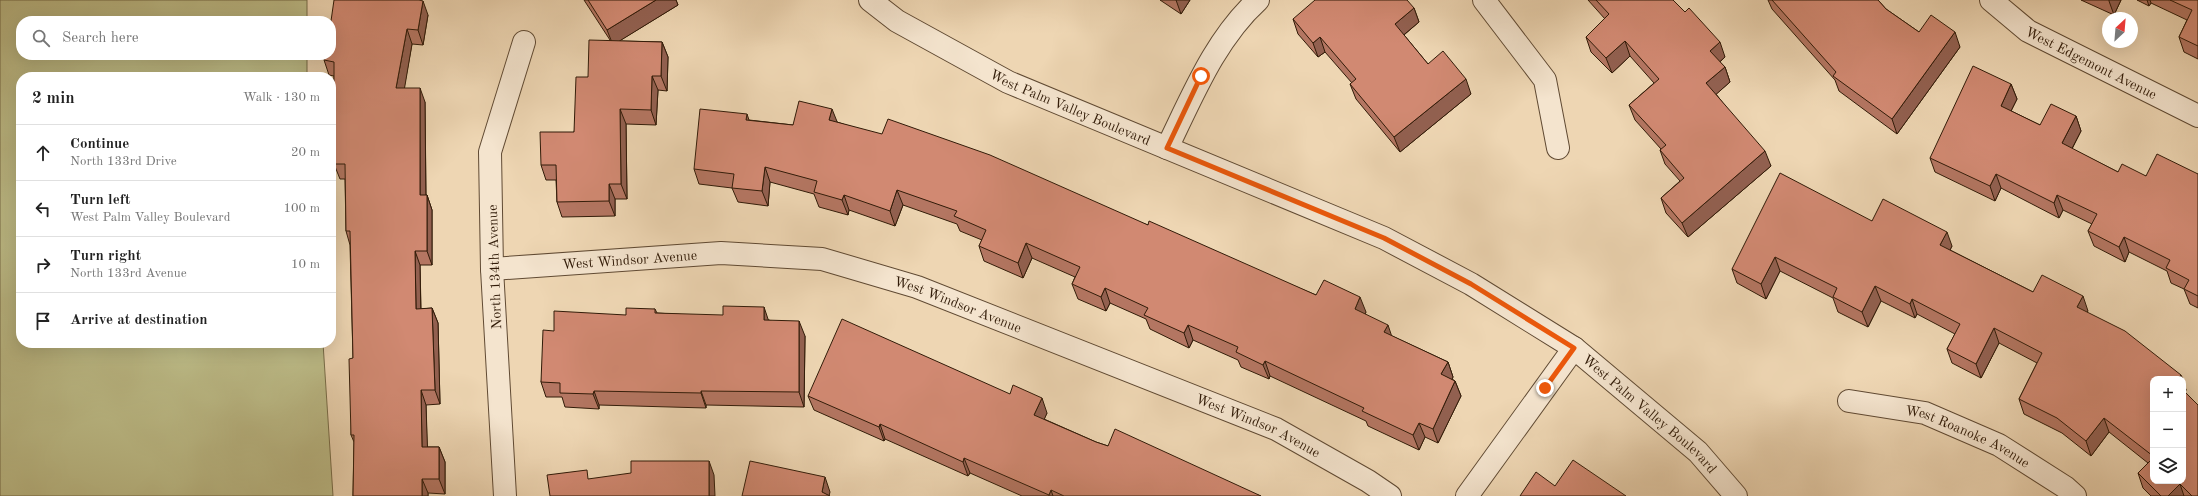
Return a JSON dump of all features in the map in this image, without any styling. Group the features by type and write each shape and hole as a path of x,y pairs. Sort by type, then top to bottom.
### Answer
{"street":[{"name":"West Palm Valley Boulevard","path":"870,0 897,21 1008,82 1384,238 1471,284 1574,348 1698,452 1736,496"},
{"path":"1167,148 1201,76 1243,14 1258,0"},
{"path":"1484,0 1545,80 1558,148"},
{"name":"West Edgemont Avenue","path":"1991,0 2028,31 2198,116"},
{"name":"North 134th Avenue","path":"505,496 492,270 490,152 524,42"},
{"name":"West Windsor Avenue","path":"492,270 721,253 822,259 917,286 1276,429 1368,481 1390,496"},
{"path":"1467,496 1574,348"},
{"name":"West Roanoke Avenue","path":"1849,401 1925,413 1999,446 2065,487 2075,496"}],"green space":[{"path":"0,0 307,0 307,16 16,16 16,60 307,60 307,72 16,72 16,348 323,348 333,496 0,496"}],"building":[{"path":"334,0 423,1 418,30 407,29 396,88 420,88 420,195 427,195 427,251 415,251 416,309 432,308 435,390 421,390 422,447 439,447 439,479 422,479 422,496 353,496 354,435 351,435 349,359 353,358 350,231 346,231 345,164 336,164 336,72 334,72 334,62 324,60 336,60 336,16 332,16"},
{"path":"588,0 656,0 607,30"},
{"path":"1315,0 1407,0 1414,8 1395,24 1428,64 1443,51 1466,79 1394,137 1350,84 1356,79 1320,37 1313,43 1293,19"},
{"path":"1596,0 1673,0 1685,12 1689,8 1720,42 1710,51 1725,67 1706,83 1765,151 1682,223 1661,198 1684,178 1660,150 1666,145 1629,105 1659,79 1625,41 1606,58 1586,37 1609,14"},
{"path":"1772,0 1878,0 1886,9 1919,32 1931,15 1955,32 1892,119 1833,76 1836,72"},
{"path":"2170,0 2198,0 2198,46 2179,37 2192,10"},
{"path":"589,40 662,42 661,76 652,76 651,110 620,109 621,184 609,184 609,201 557,202 556,165 541,165 540,132 574,132 576,77 588,77"},
{"path":"1973,66 2011,84 2001,106 2040,125 2051,104 2076,116 2062,143 2118,172 2122,164 2146,176 2157,154 2198,174 2198,296 2184,289 2189,280 2166,268 2170,260 2124,237 2119,247 2088,231 2097,214 2057,195 2054,203 1996,174 1990,186 1930,158"},
{"path":"799,101 832,109 829,120 882,134 888,119 990,155 1148,225 1149,221 1316,295 1324,280 1360,297 1355,309 1388,325 1384,332 1448,362 1441,374 1455,381 1433,429 1419,423 1413,435 1362,411 1364,408 1265,361 1263,365 1236,352 1238,347 1188,325 1184,333 1144,315 1148,308 1105,288 1101,297 1072,284 1080,267 1026,243 1018,263 979,246 986,230 954,216 957,211 897,190 890,211 844,195 842,200 814,192 817,181 765,167 762,191 732,188 734,174 694,169 700,109 747,114 746,120 793,125"},
{"path":"1780,173 1872,221 1883,199 1947,232 1940,245 2033,292 2042,275 2083,296 2077,307 2125,331 2181,375 2150,376 2150,454 2104,418 2086,441 2057,418 2019,399 2042,353 1994,328 1976,364 1947,349 1960,324 1912,299 1910,304 1875,286 1862,312 1833,297 1837,288 1775,257 1761,284 1732,269"},
{"path":"723,306 764,307 764,320 799,321 799,392 701,391 701,393 594,391 593,394 560,393 560,383 541,382 543,330 554,331 554,311 626,315 626,308 655,309 655,313 723,315"},
{"path":"842,319 1010,394 1013,385 1042,398 1034,415 1096,442 1108,446 1115,429 1261,496 1064,496 1051,490 1049,495 964,458 963,462 880,424 879,427 808,396"},
{"path":"2186,393 2198,405 2198,496 2192,496 2180,484 2186,484"},
{"path":"1573,460 1626,496 1520,496 1536,472 1555,486"},
{"path":"631,461 709,461 709,496 550,496 547,475 587,470 588,479 631,473"},
{"path":"750,461 825,477 822,492 830,496 742,496"},
{"path":"2150,461 2150,484 2180,484 2168,496 2161,496 2138,473"}],"route":[{"path":"1201,76 1167,148 1286,199 1384,238 1471,284 1574,348 1545,388"}]}
